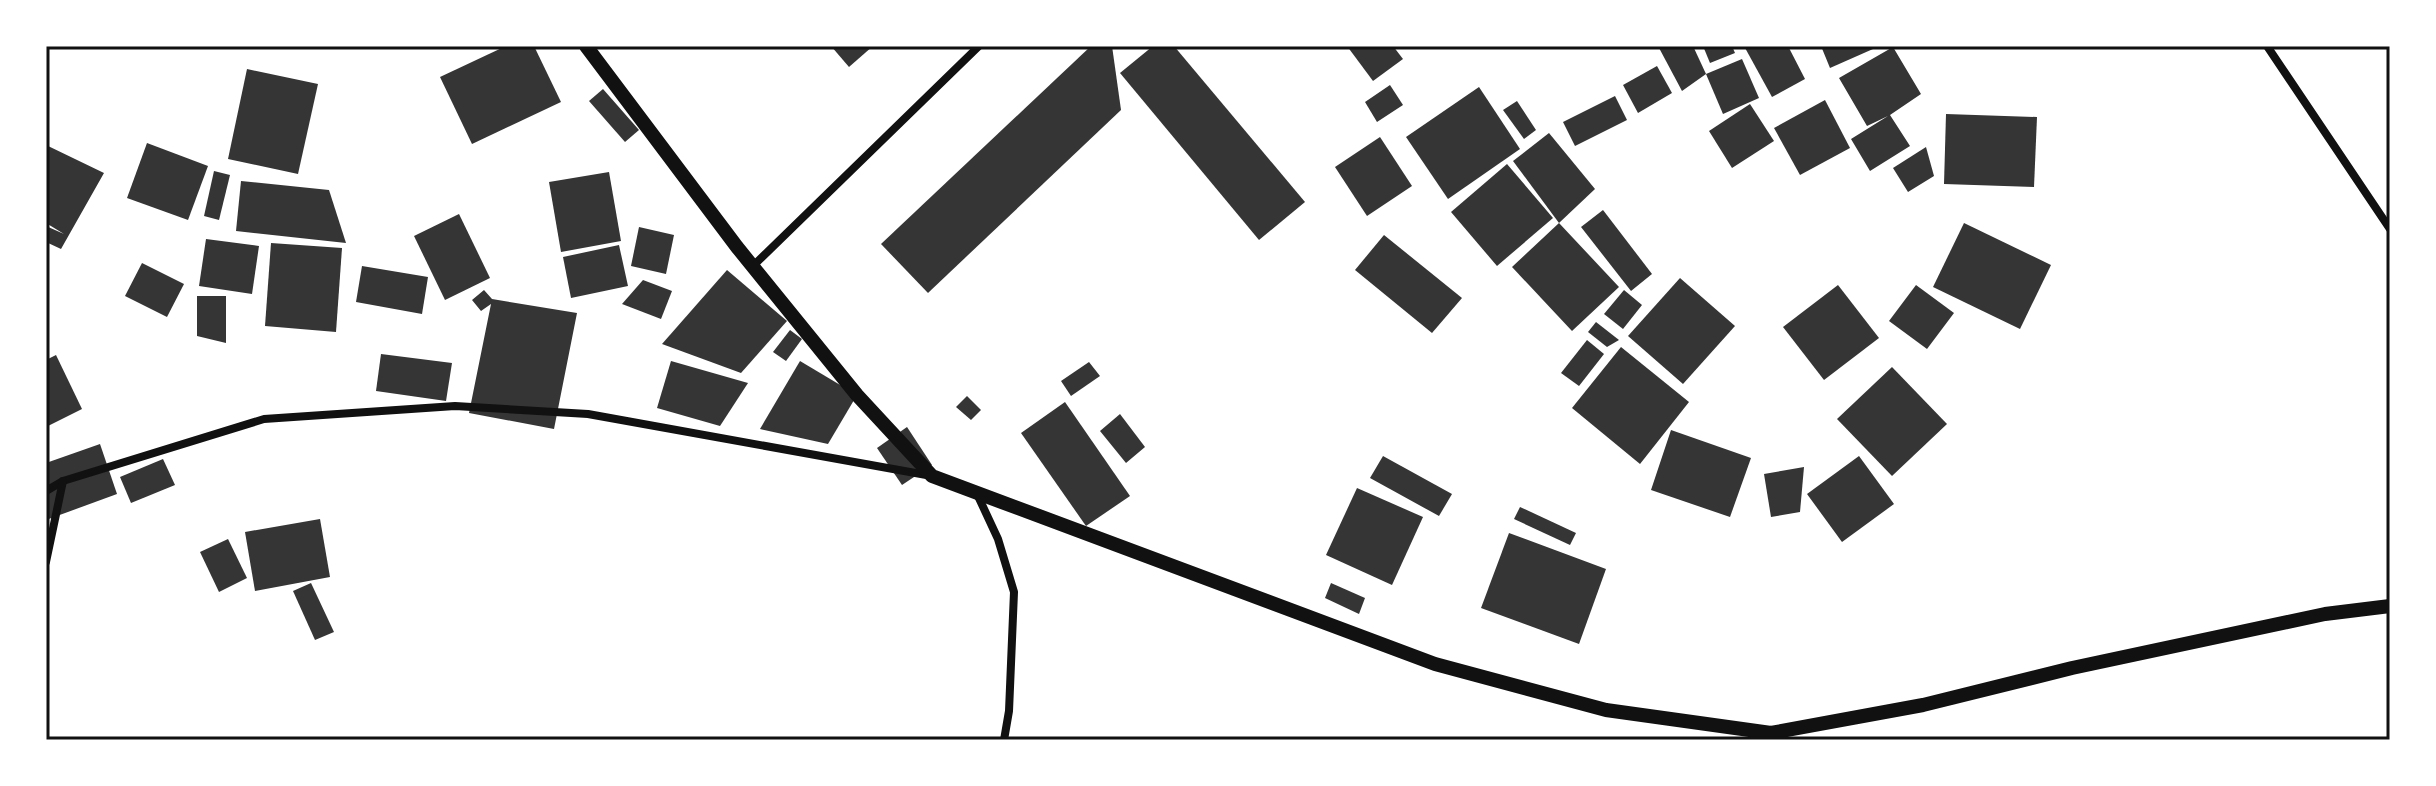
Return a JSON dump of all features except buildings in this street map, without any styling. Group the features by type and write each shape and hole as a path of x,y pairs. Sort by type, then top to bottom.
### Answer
{"street":[{"path":"586,46 753,266 857,395 932,476"},
{"path":"753,266 979,46"},
{"path":"2267,46 2390,229"},
{"path":"46,491 63,481 264,419 455,406 588,414 932,476 978,496 1435,664 1606,710 1771,733 1923,705 2072,668 2311,617 2390,606"},
{"path":"46,562 63,481"},
{"path":"978,496 998,539 1014,592 1009,711 1004,740"}]}
